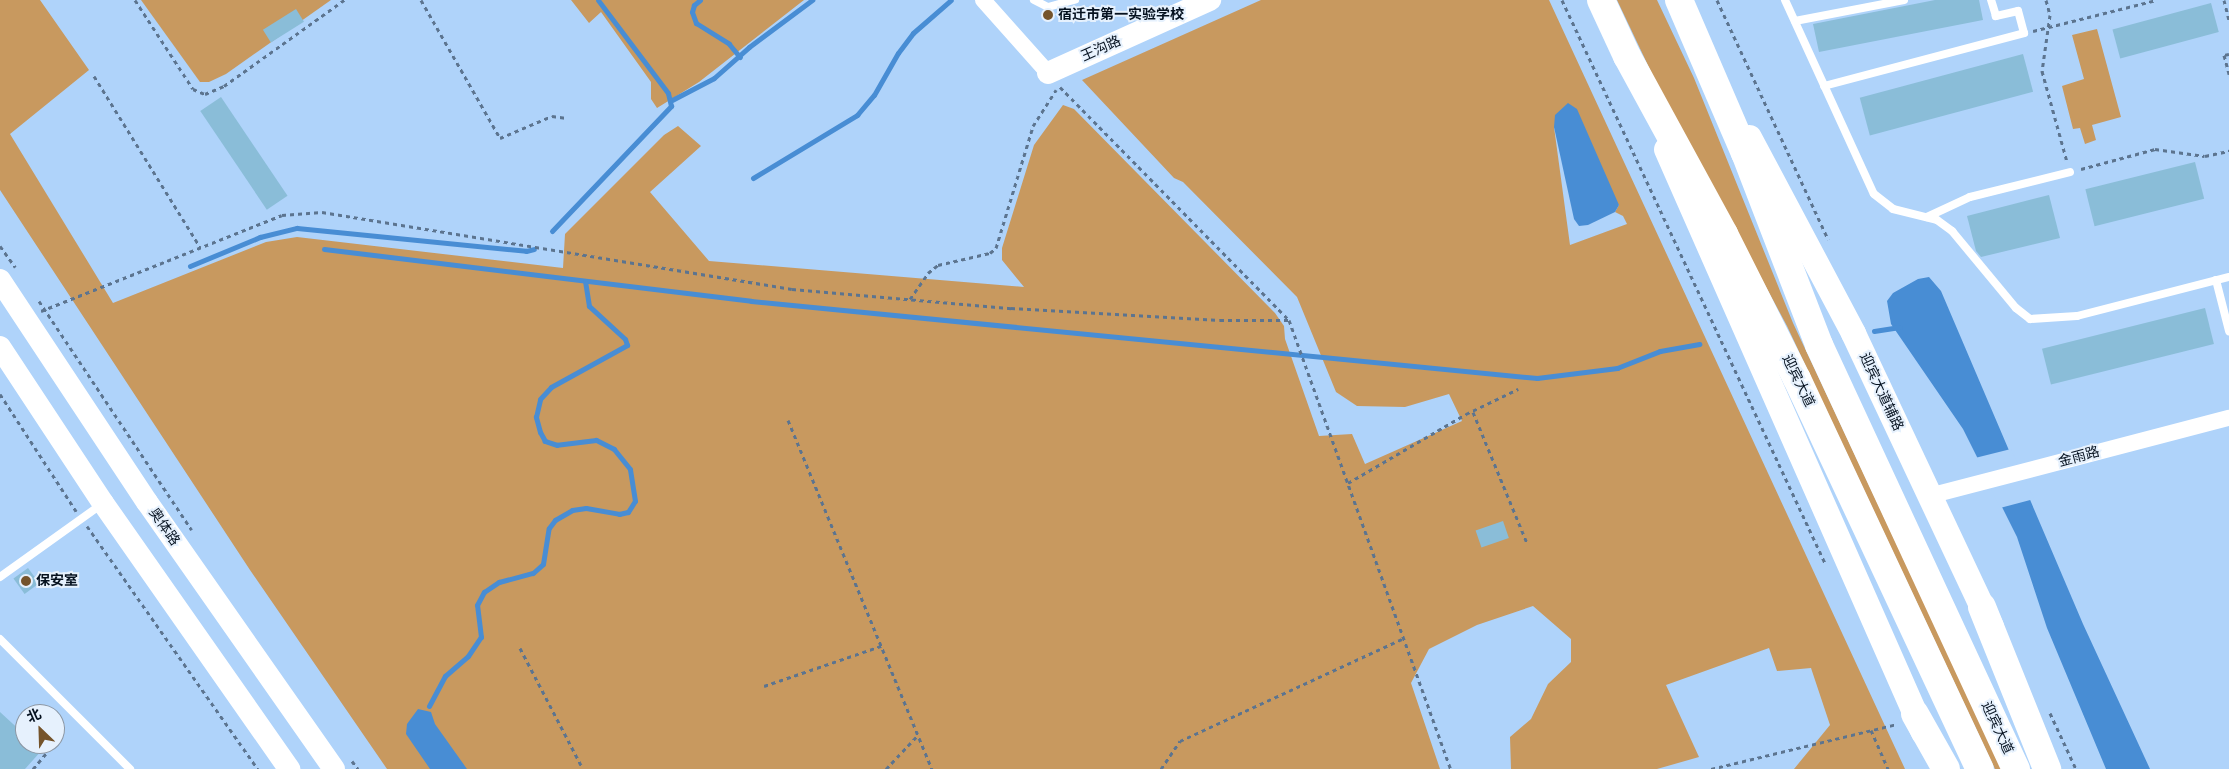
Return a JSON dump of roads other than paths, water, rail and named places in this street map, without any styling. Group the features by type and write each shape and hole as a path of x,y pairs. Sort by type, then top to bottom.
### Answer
{"highway":[{"name":"迎宾大道","path":"1601,0 1627,56 1724,234 1797,379 1980,769"},
{"name":"迎宾大道","path":"1684,11 1745,153 1819,345 2016,769"},
{"path":"1982,607 2047,769"},
{"path":"1903,721 1946,769"}],"main road":[{"name":"王沟路","path":"1053,79 1210,0"},
{"name":"迎宾大道辅路","path":"1684,11 1853,333 1982,607 2062,769"},
{"path":"1627,56 1903,721 1940,769"},
{"name":"奥体路","path":"8,275 35,313 146,502 340,761"},
{"path":"0,347 103,503 289,769"}],"street":[{"path":"983,0 1053,79"},
{"name":"金雨路","path":"1929,496 2229,418"}],"lane":[{"path":"1034,0 1048,7 1075,0"},
{"path":"1785,0 1874,194 1893,209 1927,217 1952,232 2016,308 2030,319 2077,316 2229,277"},
{"path":"1795,21 1904,0"},
{"path":"1824,86 2024,33 2018,11 1996,16 1991,0"},
{"path":"1927,217 1970,197 2070,172"},
{"path":"2216,280 2229,331"},
{"path":"0,577 103,503"},
{"path":"0,639 130,769"}],"water":[{"path":"1568,103 1577,109 1619,205 1615,212 1588,225 1579,226 1574,219 1554,127 1555,115"},
{"path":"1929,277 1941,291 2083,624 2150,769 2106,769 2047,628 2017,537 1963,429 1891,324 1887,301 1893,293 1918,279"},
{"path":"418,709 431,712 435,724 467,769 430,769 406,734 407,724"}],"waterway":[{"path":"552,231 671,106 668,93 598,0"},
{"path":"700,0 694,5 692,12 696,23 729,44 740,57"},
{"path":"672,100 714,78 749,47 812,0"},
{"path":"753,178 857,115 874,95 898,53 913,33 951,0"},
{"path":"190,266 260,237 297,228 526,251 534,249"},
{"path":"324,249 751,301 1537,378 1617,368 1660,351 1699,344"},
{"path":"429,706 445,676 468,656 481,637 477,605 484,592 499,582 533,573 543,564 549,528 555,520 572,510 586,508 619,514 628,512 635,501 630,469 614,449 596,440 557,445 545,441 540,432 536,417 540,399 551,387 627,345 625,339 589,306 585,281"},
{"path":"1874,331 1900,327"}],"place":[{"name":"宿迁市第一实验学校","path":"1048,15"},
{"name":"保安室","path":"26,581"}]}
